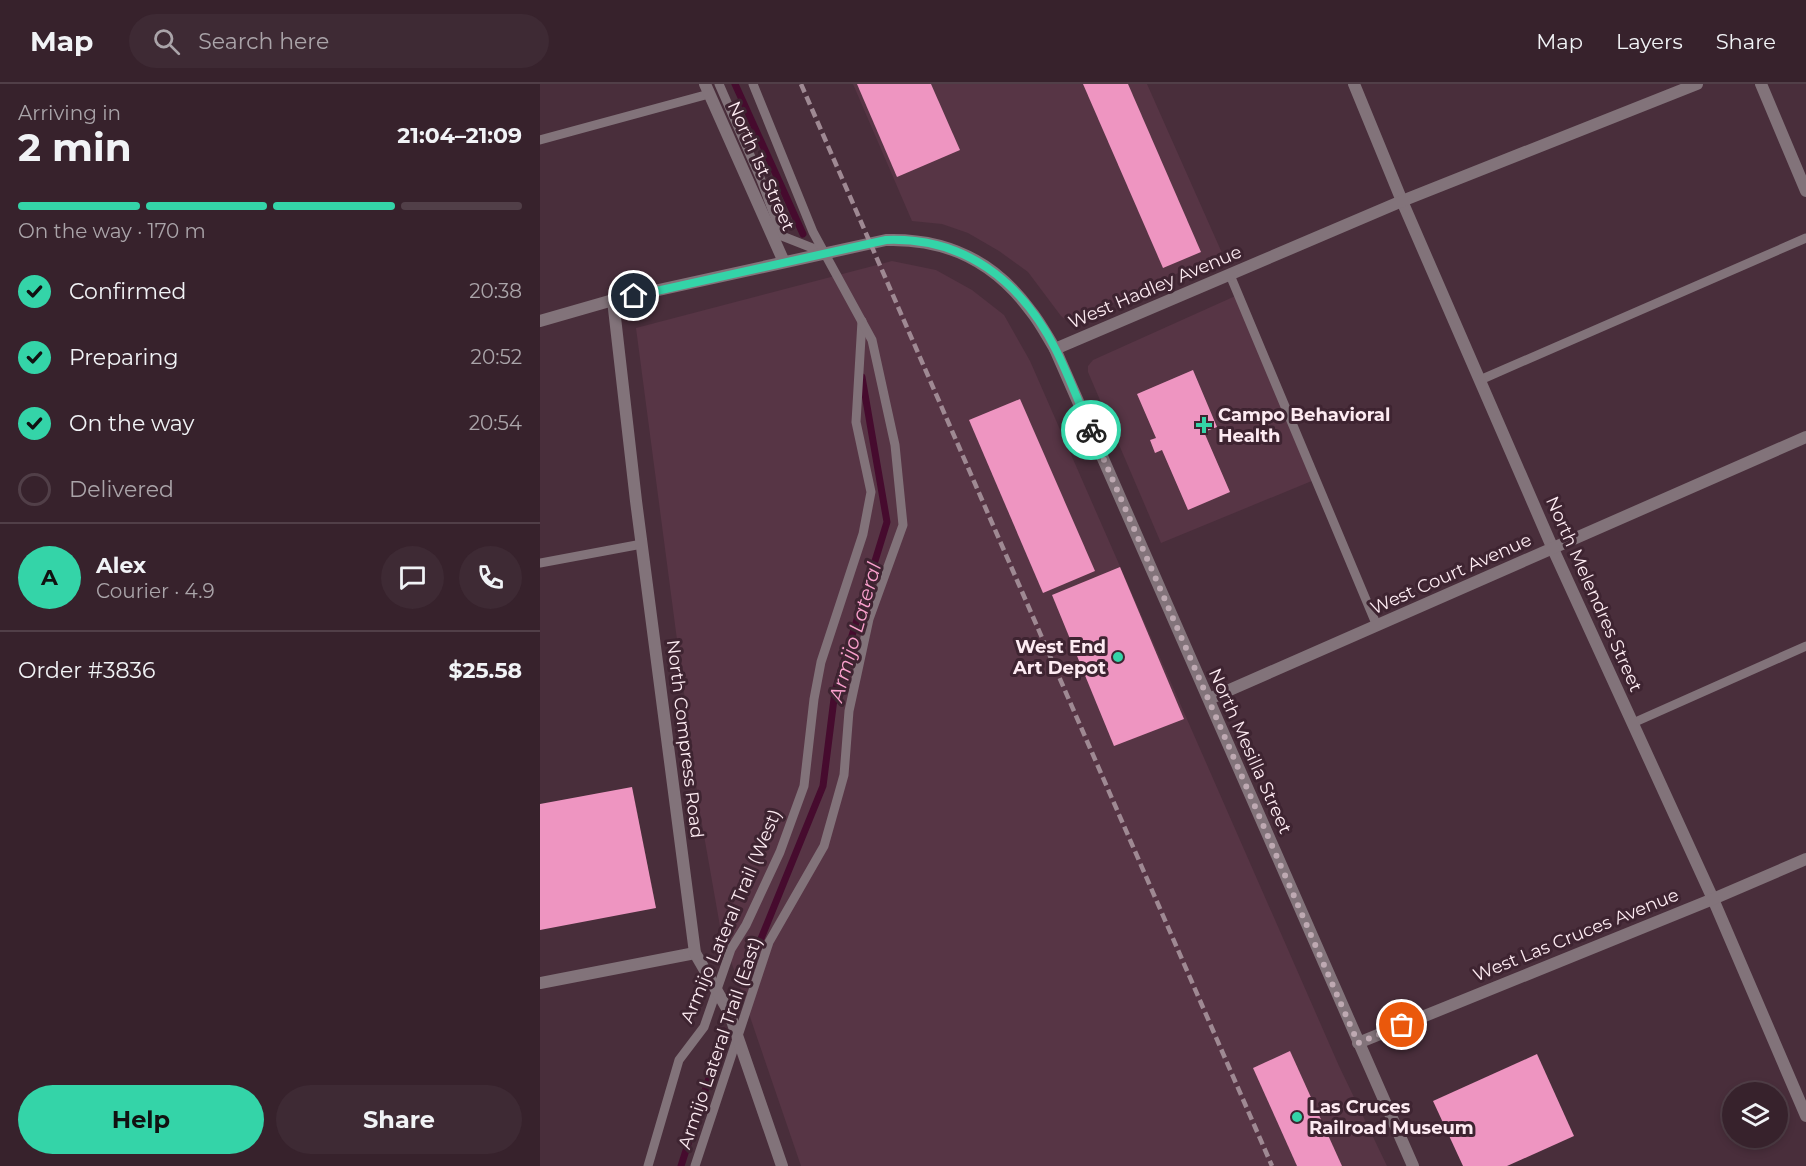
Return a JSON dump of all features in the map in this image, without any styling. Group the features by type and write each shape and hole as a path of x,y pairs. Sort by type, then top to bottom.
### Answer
{"street":[{"name":"North Melendres Street","path":"1354,84 1402,201 1553,549 1713,899 1806,1116"},
{"name":"West Hadley Avenue","path":"540,321 613,300 893,239 924,241 953,249 981,262 1008,284 1031,310 1055,349 1402,201 1697,84"},
{"path":"1761,84 1806,191"},
{"name":"North 1st Street","path":"707,89 784,262"},
{"name":"North Compress Road","path":"613,300 694,953 729,1012 782,1166"},
{"name":"North Mesilla Street","path":"1055,349 1413,1166"},
{"name":"West Court Avenue","path":"1209,699 1806,438"},
{"name":"West Las Cruces Avenue","path":"1358,1043 1806,859"},
{"path":"540,983 694,953"}],"lane":[{"path":"719,84 761,180 782,236 825,253"},
{"name":"Armijo Lateral Trail (East)","path":"695,1166 769,942 824,846 844,775 849,711 869,619 903,525 895,445 872,340 813,232 753,84"},
{"path":"540,140 707,89"},
{"path":"1480,380 1806,238"},
{"path":"1230,275 1377,626"},
{"name":"Armijo Lateral Trail (West)","path":"648,1166 680,1060 704,1027 731,949 746,925 780,852 804,786 814,699 821,662 862,534 871,492 856,422 862,321"},
{"path":"540,563 642,544"},
{"path":"1633,723 1806,646"}],"shaded area":[{"path":"853,84 1147,84 1222,253 1078,319 1066,320 1028,272 999,251 968,233 942,224 912,221"},
{"path":"892,261 936,270 972,290 1004,315 1030,361 1339,1066 1387,1166 801,1166 721,932 699,807 636,328"},
{"name":"Campo Behavioral Health","path":"1242,293 1319,478 1161,543 1088,372 1088,366 1093,360"}],"building":[{"path":"857,84 931,84 960,150 897,177"},
{"path":"1083,84 1128,84 1201,252 1163,268"},
{"path":"1193,370 1217,427 1204,432 1230,492 1188,510 1162,450 1155,453 1150,440 1156,438 1137,394"},
{"path":"1020,399 1095,571 1043,593 969,420"},
{"name":"West End Art Depot","path":"1120,567 1184,719 1114,746 1052,595"},
{"path":"632,787 656,908 540,930 540,804"},
{"name":"Las Cruces Railroad Museum","path":"1290,1051 1342,1166 1297,1166 1253,1068"},
{"path":"1537,1054 1574,1136 1507,1166 1463,1166 1433,1101"}],"waterway":[{"name":"Armijo Lateral","path":"735,84 803,234"},
{"name":"Armijo Lateral","path":"743,983 823,786 835,691 887,522 862,377"},
{"name":"Armijo Lateral","path":"681,1166 724,1031"}],"railway":[{"path":"801,84 1272,1166"}],"way so far":[{"path":"1091,430 1358,1043 1402,1025"}],"place":[{"name":"Campo Behavioral Health","path":"1204,425"},
{"name":"West End Art Depot","path":"1118,657"},
{"name":"Las Cruces Railroad Museum","path":"1297,1117"}],"route":[{"path":"634,296 886,240 924,241 953,249 981,262 1008,284 1031,310 1055,349 1091,430"}]}
